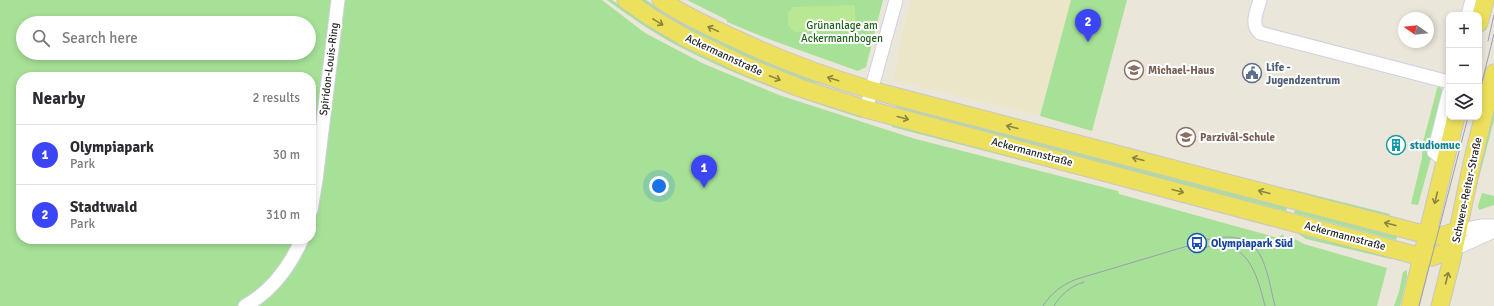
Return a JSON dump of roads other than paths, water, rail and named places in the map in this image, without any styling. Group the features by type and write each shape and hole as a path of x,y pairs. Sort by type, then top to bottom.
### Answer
{"main road":[{"name":"Ackermannstraße","path":"626,0 652,18 686,38 743,65 800,88 866,109 1422,257 1432,256 1454,249"},
{"name":"Ackermannstraße","path":"661,0 692,19 782,60 822,75 871,90 1427,235 1440,236 1457,231"},
{"path":"1482,12 1485,0"},
{"name":"Schwere-Reiter-Straße","path":"1440,306 1494,73"},
{"path":"1410,306 1455,120"}],"street":[{"name":"Spiridon-Louis-Ring","path":"316,180 338,0"},
{"path":"866,109 896,0"},
{"path":"1260,0 1254,23 1256,30 1260,34 1446,81"},
{"path":"1469,12 1472,0"},
{"path":"1445,161 1434,152 1446,104"},
{"path":"1457,231 1480,226 1494,226"},
{"path":"1454,249 1494,231"},
{"path":"245,306 255,301 277,280 286,269 299,244"}],"tram line":[{"path":"1488,41 1494,15"},
{"path":"1482,84 1494,34"},
{"path":"1419,306 1467,120"},
{"path":"1043,306 1058,290 1077,279 1211,239 1229,237 1242,239 1252,245 1259,253 1268,277 1275,306"},
{"path":"1202,248 1217,246 1230,247 1247,259 1258,280 1265,306"},
{"path":"1054,306 1067,291 1084,282"}],"place":[{"name":"Stadtwald","path":"1088,42"},
{"name":"Michael-Haus","path":"1134,70"},
{"name":"Life - Jugendzentrum","path":"1252,73"},
{"name":"Parzivâl-Schule","path":"1186,137"},
{"name":"studiomuc","path":"1396,145"},
{"name":"Olympiapark","path":"704,188"},
{"name":"Olympiapark Süd","path":"1197,243"}],"park label":[{"name":"Grünanlage am Ackermannbogen","path":"842,31"}]}
